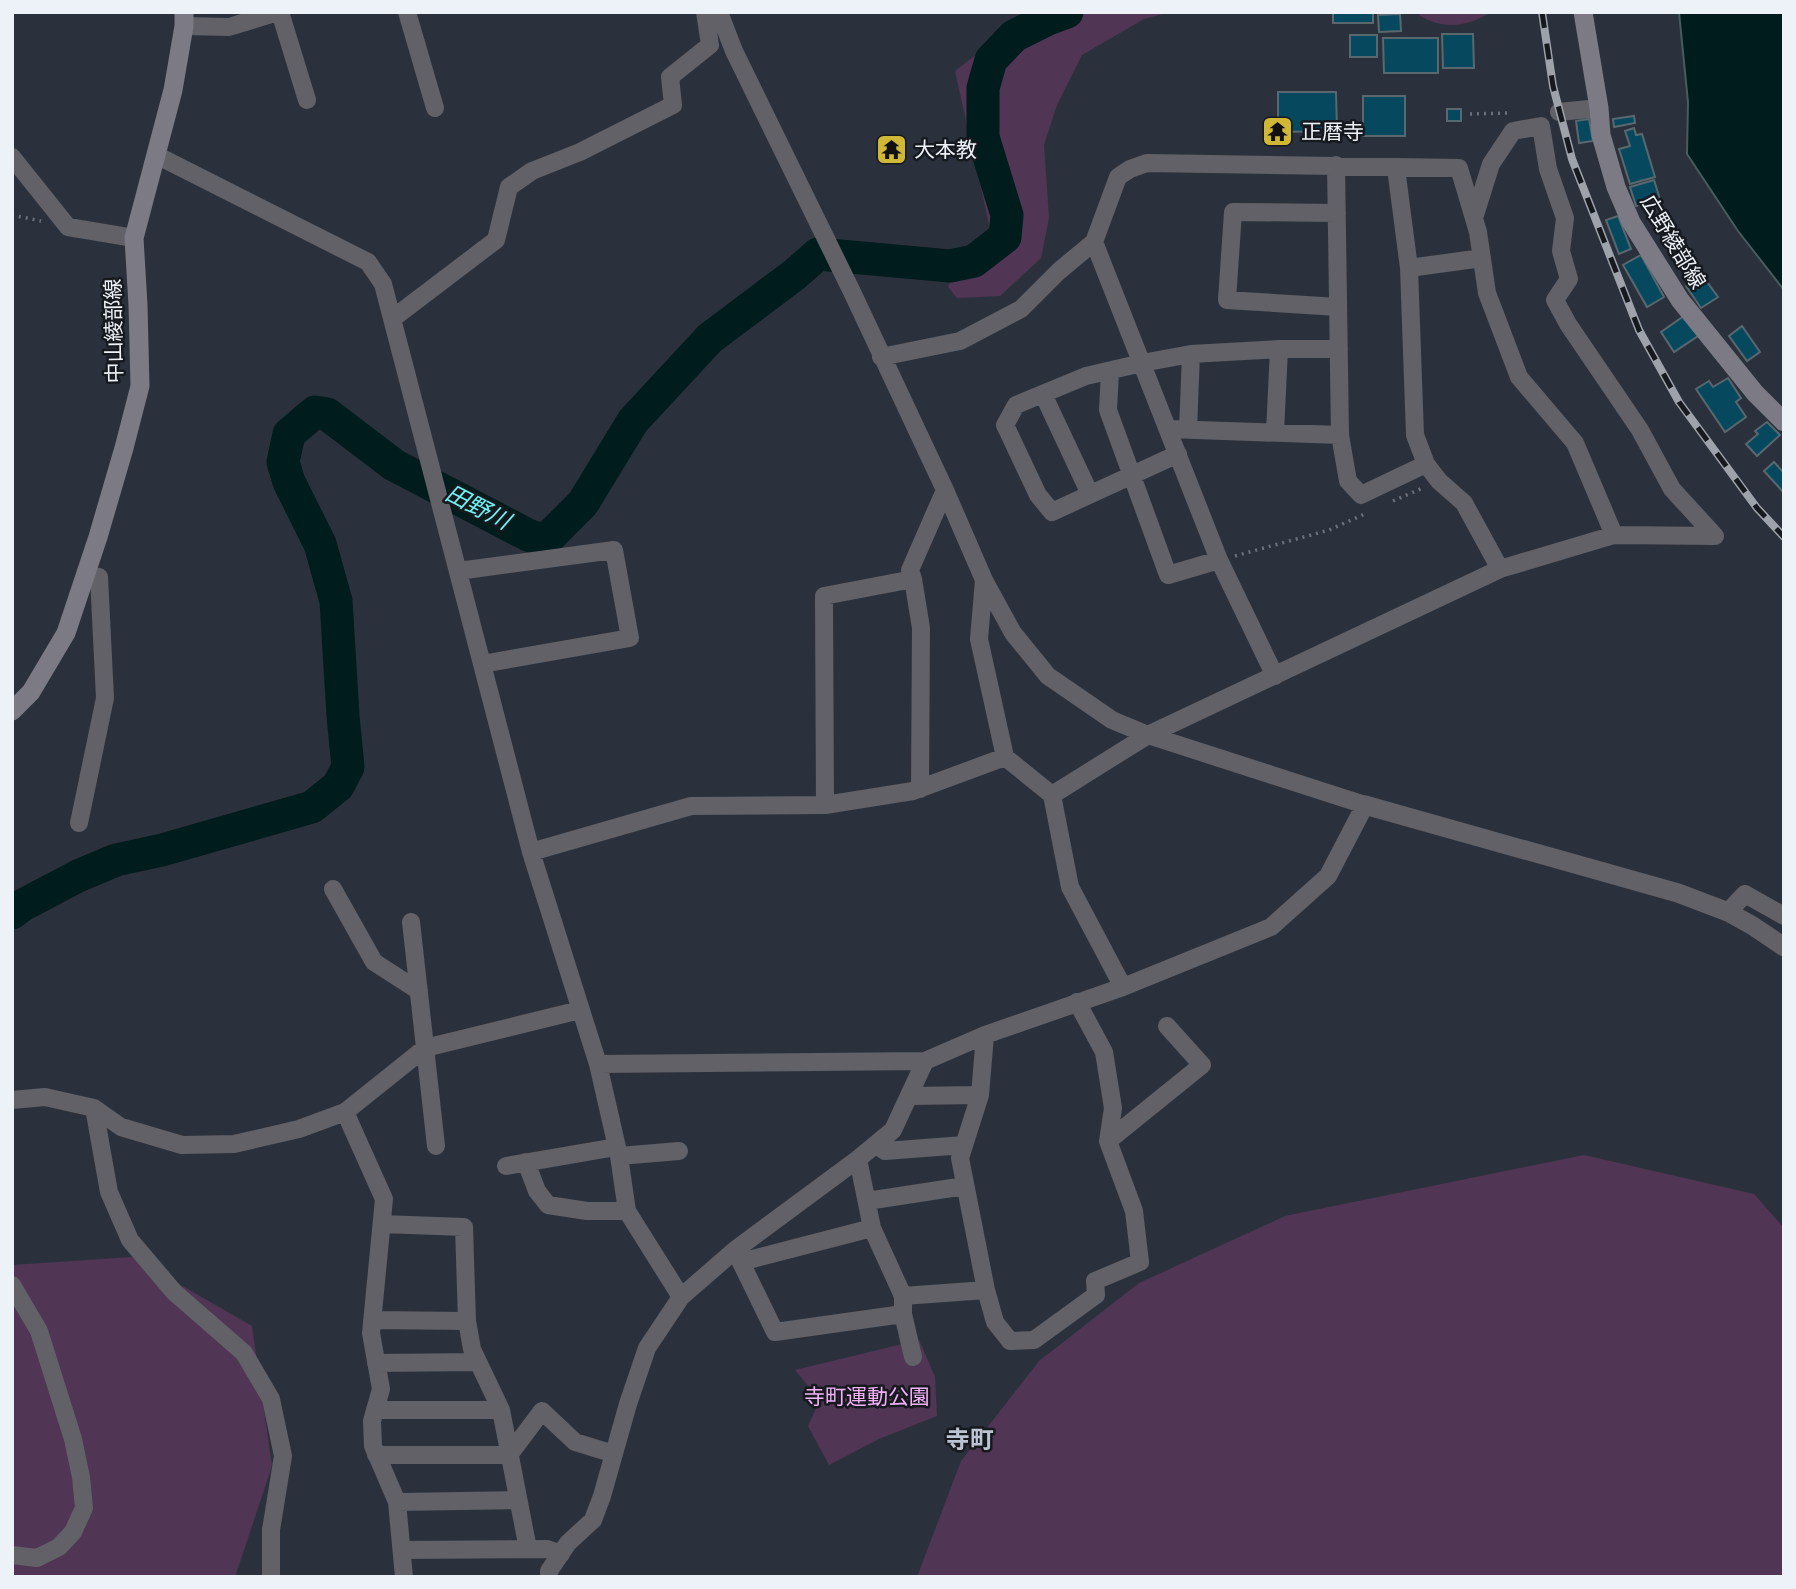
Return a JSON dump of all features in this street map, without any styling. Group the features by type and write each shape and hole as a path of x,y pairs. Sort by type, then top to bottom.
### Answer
{"main road":[{"name":"広野綾部線","path":"1583,12 1601,135 1616,187 1631,222 1688,311 1755,393 1784,422"},
{"name":"中山綾部線","path":"12,711 31,692 66,633 124,448 140,386 134,238 173,90 184,19"}],"street":[{"path":"184,19 229,27 279,12 307,100"},
{"path":"407,12 435,108"},
{"path":"392,319 496,240 509,187 532,171 580,152 673,105 670,76 710,45 705,12"},
{"path":"719,12 734,51 853,294 984,580 1013,633 1048,676 1112,720 1148,735 1365,805 1678,893 1728,912 1784,947"},
{"path":"1559,112 1599,108"},
{"path":"1052,795 1148,735 1500,569 1614,535 1714,536 1672,489 1640,430 1568,324 1555,300 1569,279 1561,251 1565,218 1548,169 1541,126 1513,131 1491,164 1474,218"},
{"path":"156,155 368,262 383,284 531,852 598,1064 627,1211 681,1297"},
{"path":"12,157 68,227 134,238"},
{"path":"881,357 960,341 1021,309 1059,271 1094,242 1118,177 1147,163 1459,168 1478,232 1487,293 1519,377 1575,443 1614,535"},
{"path":"1336,165 1340,435 1348,481 1361,495 1426,464"},
{"path":"1396,168 1409,268 1415,435 1426,464 1439,481 1464,503 1500,569"},
{"path":"1336,213 1233,212 1227,300 1338,307"},
{"path":"1094,242 1219,561 1275,676"},
{"path":"1409,268 1482,258"},
{"path":"1275,432 1279,349"},
{"path":"1178,454 1052,512 1038,495 1005,425 1016,405 1086,376 1142,363 1191,354 1339,349"},
{"path":"1188,430 1191,354"},
{"path":"1110,371 1108,410 1168,575 1219,561"},
{"path":"1043,394 1090,494"},
{"path":"1168,429 1340,435"},
{"path":"920,789 921,628 910,570 945,490"},
{"path":"458,571 614,550 630,638 482,664"},
{"path":"79,823 105,698 99,577 85,575"},
{"path":"825,805 824,596 913,579"},
{"path":"984,580 979,639 1005,757 1052,795 1070,887 1123,986"},
{"path":"531,852 691,806 825,805 913,792 1005,757"},
{"path":"598,1064 925,1062 985,1035 1123,986 1271,927 1328,876 1365,805"},
{"path":"333,889 374,962 419,991"},
{"path":"1728,912 1745,894 1784,916"},
{"path":"411,922 436,1146"},
{"path":"985,1035 980,1095 960,1158 986,1290 995,1322 1010,1341 1034,1340 1096,1295 1095,1281 1140,1262 1134,1211 1108,1141 1113,1108 1104,1052 1077,1002"},
{"path":"12,1100 45,1097 94,1108 121,1127 182,1145 234,1144 299,1129 345,1112 425,1048 580,1010"},
{"path":"1108,1141 1202,1065 1167,1026"},
{"path":"549,1577 568,1543 593,1520 647,1348 681,1297 738,1256 893,1130 925,1062"},
{"path":"909,1096 980,1095"},
{"path":"94,1108 109,1192 130,1240 174,1292 244,1353 271,1399 283,1456 271,1530 271,1577"},
{"path":"345,1112 384,1199 371,1333 381,1389 372,1421 373,1446 397,1502 404,1577"},
{"path":"876,1145 885,1151 964,1145"},
{"path":"506,1166 617,1151 679,1151"},
{"path":"858,1159 872,1228 903,1305 913,1357"},
{"path":"526,1162 537,1191 548,1205 587,1211 627,1211"},
{"path":"867,1201 965,1186"},
{"path":"382,1224 464,1227 467,1321 472,1349 501,1410 528,1549"},
{"path":"738,1256 872,1228"},
{"path":"738,1256 775,1332 986,1290"},
{"path":"12,1285 39,1332 74,1439 84,1508 73,1532 59,1547 37,1558 12,1555"},
{"path":"372,1320 467,1321"},
{"path":"376,1363 478,1362"},
{"path":"375,1410 501,1410"},
{"path":"509,1455 542,1411 575,1442 614,1454"},
{"path":"376,1455 509,1455"},
{"path":"397,1502 518,1500"},
{"path":"401,1550 547,1549 561,1554"}],"path":[{"path":"1390,503 1439,481"},
{"path":"1219,561 1329,530 1378,508"}],"green space":[{"path":"1031,12 1170,12 1144,19 1082,55 1057,105 1044,145 1049,218 1041,258 1000,296 957,298 948,287 953,275 992,262 990,229 955,71"},
{"path":"1419,12 1491,12 1473,21 1446,25 1428,20 1419,15"},
{"path":"1584,1155 1754,1194 1784,1228 1784,1577 917,1577 961,1461 1039,1361 1139,1283 1285,1216"},
{"path":"132,1257 252,1326 272,1466 235,1577 12,1577 12,1265"},
{"name":"寺町運動公園","path":"919,1340 935,1377 937,1416 879,1439 829,1465 808,1426 820,1400 795,1370"}],"shaded area":[{"path":"1679,12 1784,12 1784,290 1738,231 1687,154 1688,102"}],"building":[{"path":"1333,12 1373,12 1373,23 1333,23"},
{"path":"1400,14 1401,31 1379,32 1378,15"},
{"path":"1442,34 1473,34 1474,68 1443,68"},
{"path":"1350,35 1377,35 1377,57 1350,57"},
{"path":"1383,38 1438,38 1438,73 1384,73"},
{"path":"1278,92 1336,92 1337,131 1278,132"},
{"path":"1363,96 1405,96 1405,136 1363,136"},
{"path":"1447,109 1461,109 1461,121 1447,121"},
{"path":"1634,116 1635,123 1614,127 1613,119"},
{"path":"1589,119 1593,141 1579,143 1576,121"},
{"path":"1634,128 1636,135 1642,134 1655,177 1630,184 1619,149 1630,146 1625,131"},
{"path":"1654,180 1660,199 1636,206 1630,187"},
{"path":"1618,216 1631,249 1619,254 1606,220"},
{"path":"1641,255 1664,297 1647,307 1623,265"},
{"path":"1702,275 1718,297 1701,308 1686,286"},
{"path":"1684,316 1698,336 1674,352 1661,332"},
{"path":"1742,326 1760,352 1747,361 1729,336"},
{"path":"1728,378 1741,398 1736,402 1746,417 1725,432 1696,389 1709,381 1713,387"},
{"path":"1767,422 1780,435 1757,456 1746,444 1758,434 1755,431"},
{"path":"1774,462 1784,473 1784,493 1764,471"}],"waterway":[{"name":"田野川","path":"12,913 78,876 116,860 162,850 312,807 338,786 348,767 336,601 320,544 289,482 283,462 289,434 315,412 327,414 394,465 528,535 545,541 583,503 633,421 710,338 818,254 950,266 974,261 1005,237 1007,215 983,137 983,88 991,60 1014,36 1067,12"}],"railway":[{"path":"1542,12 1553,86 1572,159 1639,330 1679,402 1757,508 1784,537"}],"place":[{"name":"正暦寺","path":"1278,132"},
{"name":"大本教","path":"891,150"}],"district":[{"name":"寺町","path":"970,1440"}]}
